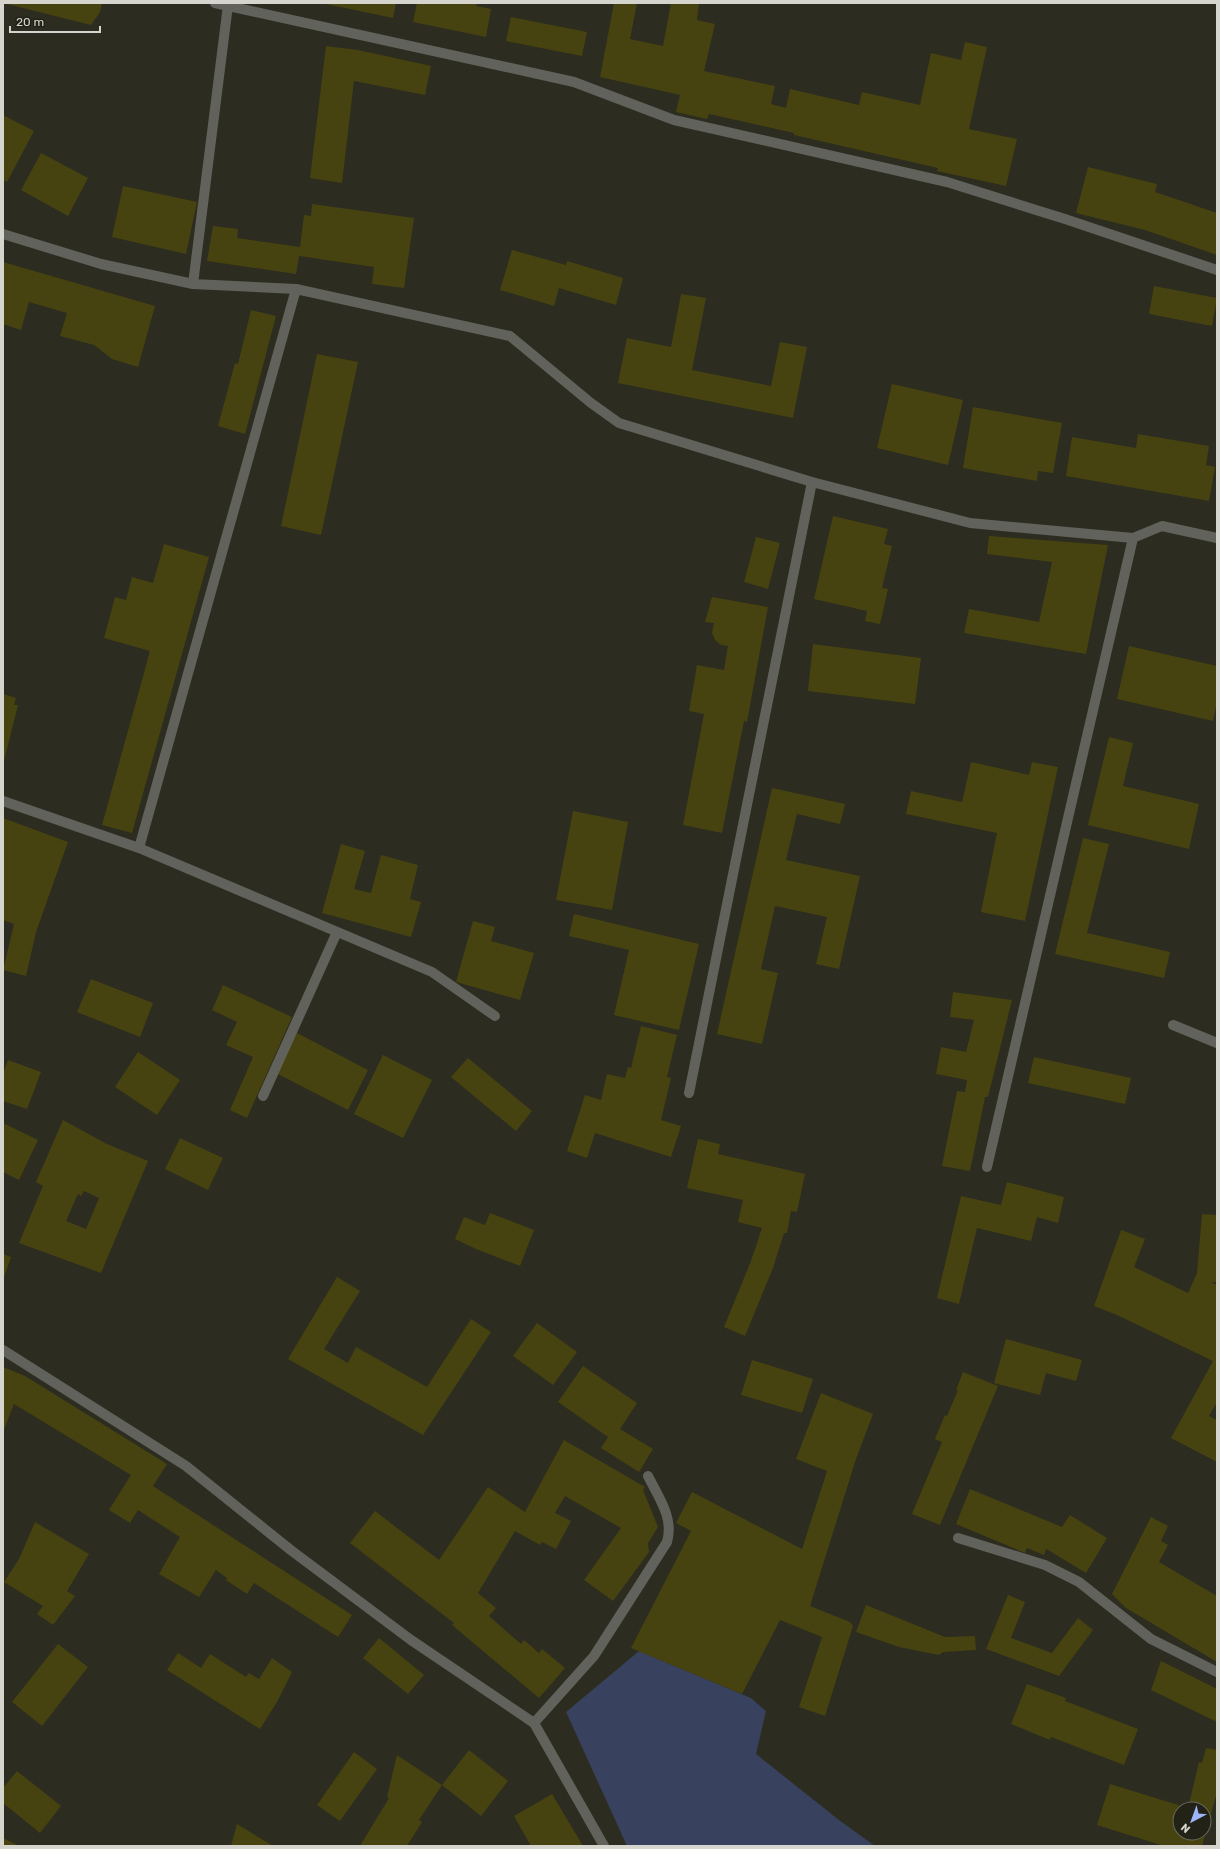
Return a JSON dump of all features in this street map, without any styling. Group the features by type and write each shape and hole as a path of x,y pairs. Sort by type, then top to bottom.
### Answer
{"street":[{"path":"215,3 574,82 674,120 947,182 1065,219 1217,270"},
{"path":"193,284 228,5"},
{"path":"3,234 101,264 193,284 296,289 510,336 591,403 619,423 812,482 970,523 1133,538 1162,526 1217,538"},
{"path":"139,848 296,289"},
{"path":"689,1093 812,482"},
{"path":"987,1167 1133,538"},
{"path":"3,801 139,848 432,972 495,1016"},
{"path":"263,1096 337,932"},
{"path":"1173,1025 1217,1043"},
{"path":"3,1350 186,1466 292,1551 411,1640 534,1722 604,1846"},
{"path":"534,1722 594,1656 667,1542 670,1532 670,1522 648,1476"},
{"path":"958,1538 1045,1565 1079,1582 1151,1639 1217,1672"}],"shaded area":[{"path":"639,1651 751,1698 766,1711 756,1754 839,1820 875,1846 627,1846 566,1712"}],"building":[{"path":"3,3 102,3 100,12 91,25"},
{"path":"321,3 396,3 393,18"},
{"path":"417,3 477,3 476,6 491,9 486,37 413,22"},
{"path":"614,3 637,3 630,39 663,46 671,3 699,3 697,20 715,24 704,71 775,86 771,104 786,108 790,89 859,105 862,92 920,105 931,53 961,60 965,42 987,47 969,129 1017,139 1006,186 937,171 938,168 794,135 794,133 709,114 707,119 676,112 680,95 600,77"},
{"path":"511,17 587,32 582,56 506,41"},
{"path":"326,46 358,50 431,66 425,95 354,81 342,183 310,178"},
{"path":"3,115 34,131 7,182 3,180"},
{"path":"41,153 88,178 68,216 21,190"},
{"path":"1088,167 1157,184 1155,192 1217,213 1217,255 1145,230 1076,213"},
{"path":"123,186 197,202 186,254 112,237"},
{"path":"312,204 414,218 404,288 372,284 374,267 299,256 296,274 207,261 213,226 238,229 237,238 300,247 304,215 311,216"},
{"path":"512,250 566,265 567,261 623,278 616,305 559,288 554,306 500,290"},
{"path":"3,262 155,306 138,367 112,359 94,345 60,336 67,313 29,302 21,330 3,324"},
{"path":"1154,286 1217,298 1212,326 1149,314"},
{"path":"681,294 706,298 692,370 771,386 780,342 807,347 793,418 618,383 627,338 671,347"},
{"path":"251,310 276,316 245,434 218,426 235,363 238,364"},
{"path":"317,354 358,362 321,535 281,526"},
{"path":"892,384 963,400 948,465 877,448"},
{"path":"973,407 1062,423 1053,473 1038,471 1037,481 963,468"},
{"path":"1138,434 1209,446 1206,465 1215,467 1209,501 1066,476 1072,437 1136,448"},
{"path":"833,516 888,529 884,544 892,546 882,588 888,589 880,624 865,621 867,611 814,599"},
{"path":"989,536 1108,545 1086,654 964,633 969,609 1039,622 1052,562 987,554"},
{"path":"756,537 780,543 768,589 744,582"},
{"path":"164,544 209,557 132,833 102,825 150,651 104,638 115,597 126,600 132,577 153,583"},
{"path":"712,597 768,607 747,722 744,721 722,833 683,825 704,714 689,711 697,665 724,670 728,646 721,645 715,640 712,633 714,623 705,622"},
{"path":"813,644 921,658 915,704 808,691"},
{"path":"1129,646 1217,666 1217,702 1213,721 1117,699"},
{"path":"3,694 16,698 14,705 18,705 4,761"},
{"path":"1109,737 1133,743 1123,786 1199,804 1189,849 1088,825"},
{"path":"971,762 1029,775 1032,762 1058,767 1025,921 981,912 997,833 906,814 911,791 962,802"},
{"path":"772,788 845,804 840,824 797,814 786,860 860,876 839,969 816,964 827,917 775,906 761,969 778,973 762,1044 717,1034"},
{"path":"573,811 628,822 612,910 556,900"},
{"path":"3,818 68,842 36,932 26,976 3,970 14,924 3,920"},
{"path":"1083,838 1109,844 1087,933 1170,952 1164,978 1055,954"},
{"path":"341,844 365,851 354,889 371,893 381,855 418,865 410,899 421,902 411,937 322,913"},
{"path":"574,914 699,944 679,1030 614,1015 629,950 569,936"},
{"path":"473,921 495,927 491,941 534,953 520,1000 456,982"},
{"path":"91,979 153,1003 140,1037 77,1012"},
{"path":"223,985 292,1017 247,1118 230,1110 253,1057 226,1045 237,1022 212,1010"},
{"path":"953,992 1012,1000 988,1097 985,1097 970,1171 942,1166 957,1091 965,1092 967,1080 936,1074 941,1047 966,1052 974,1020 950,1017"},
{"path":"641,1026 677,1035 667,1077 671,1078 661,1120 681,1126 671,1157 595,1133 587,1158 567,1151 585,1095 601,1100 607,1074 625,1078 628,1067 631,1068"},
{"path":"297,1033 368,1070 348,1110 276,1073"},
{"path":"138,1052 180,1080 157,1115 115,1087"},
{"path":"383,1055 432,1080 403,1138 354,1114"},
{"path":"1034,1057 1131,1078 1125,1104 1028,1083"},
{"path":"468,1058 532,1111 516,1131 451,1077"},
{"path":"8,1060 41,1072 27,1109 3,1101 3,1074"},
{"path":"63,1120 107,1144 148,1161 101,1273 19,1243 43,1186 36,1182","holes":["84,1191 99,1198 86,1229 66,1221 78,1194 81,1196"]},
{"path":"3,1123 38,1140 19,1180 3,1172"},
{"path":"180,1138 223,1158 208,1190 165,1169"},
{"path":"698,1139 720,1144 718,1154 805,1174 797,1212 791,1211 787,1233 784,1233 773,1268 745,1336 724,1327 751,1261 762,1228 738,1222 743,1200 687,1188"},
{"path":"1007,1182 1064,1197 1058,1223 1037,1217 1031,1241 977,1228 959,1304 937,1298 961,1196 1001,1205"},
{"path":"490,1213 534,1230 520,1266 455,1239 464,1217 485,1225"},
{"path":"1202,1214 1217,1215 1217,1282 1211,1282 1217,1285 1217,1402 1209,1416 1217,1420 1217,1462 1171,1438 1213,1361 1117,1315 1094,1306 1121,1230 1145,1239 1134,1267 1188,1293 1197,1273"},
{"path":"3,1254 11,1257 3,1280"},
{"path":"337,1277 360,1291 324,1349 348,1363 356,1347 427,1387 471,1319 491,1332 423,1435 288,1359"},
{"path":"537,1323 577,1352 553,1385 513,1356"},
{"path":"1006,1339 1082,1360 1076,1381 1046,1373 1040,1395 994,1383"},
{"path":"752,1360 813,1379 802,1413 741,1395"},
{"path":"583,1366 637,1403 620,1429 653,1449 639,1472 601,1448 608,1437 558,1402"},
{"path":"3,1367 25,1376 167,1464 153,1486 352,1615 338,1637 254,1583 247,1594 226,1580 227,1578 216,1570 199,1597 159,1574 180,1537 138,1510 130,1523 109,1510 131,1475 14,1404 3,1432"},
{"path":"963,1372 998,1386 940,1525 912,1514 942,1442 935,1439 958,1390 956,1390"},
{"path":"821,1393 873,1414 856,1459 810,1606 850,1622 853,1626 825,1716 799,1707 822,1637 780,1620 742,1694 631,1648 691,1531 676,1523 692,1492 802,1549 827,1471 796,1459"},
{"path":"564,1440 645,1487 643,1490 658,1527 648,1543 649,1552 613,1601 584,1580 621,1528 565,1496 555,1513 571,1521 556,1549 542,1542 540,1545 515,1531 478,1593 496,1608 489,1616 521,1644 524,1640 539,1653 542,1649 565,1668 539,1698 452,1625 454,1623 350,1543 375,1511 439,1560 488,1487 525,1512"},
{"path":"970,1489 1062,1527 1070,1515 1107,1538 1086,1573 1046,1549 1044,1555 1027,1548 1025,1553 956,1524"},
{"path":"1151,1517 1168,1526 1161,1541 1168,1545 1159,1562 1217,1596 1217,1662 1126,1608 1112,1594"},
{"path":"35,1522 89,1554 67,1591 75,1596 53,1625 37,1614 43,1606 4,1582 19,1559"},
{"path":"1008,1595 1025,1602 1011,1638 1052,1653 1078,1618 1093,1630 1059,1676 986,1649"},
{"path":"866,1605 945,1637 975,1636 976,1650 943,1652 939,1655 899,1647 856,1632"},
{"path":"379,1638 424,1675 408,1694 363,1658"},
{"path":"58,1644 88,1667 42,1726 12,1702"},
{"path":"178,1653 201,1668 210,1654 246,1677 249,1673 259,1679 272,1658 292,1672 277,1702 260,1729 167,1670"},
{"path":"1161,1661 1217,1689 1217,1722 1151,1690"},
{"path":"1027,1684 1066,1698 1065,1701 1138,1729 1124,1765 1051,1737 1050,1740 1011,1724"},
{"path":"1206,1748 1217,1750 1217,1792 1212,1810 1212,1801 1190,1801 1199,1762 1202,1763"},
{"path":"469,1750 508,1781 481,1816 442,1785"},
{"path":"354,1752 377,1769 340,1821 317,1805"},
{"path":"397,1755 442,1785 419,1820 422,1822 407,1846 360,1846 389,1798 387,1797"},
{"path":"17,1771 61,1806 40,1833 3,1803 3,1788"},
{"path":"1110,1784 1172,1803 1172,1841 1203,1841 1202,1846 1164,1846 1097,1825"},
{"path":"552,1794 583,1846 531,1846 514,1816"},
{"path":"237,1824 273,1846 231,1846"},
{"path":"3,1838 19,1846 3,1846"}]}
